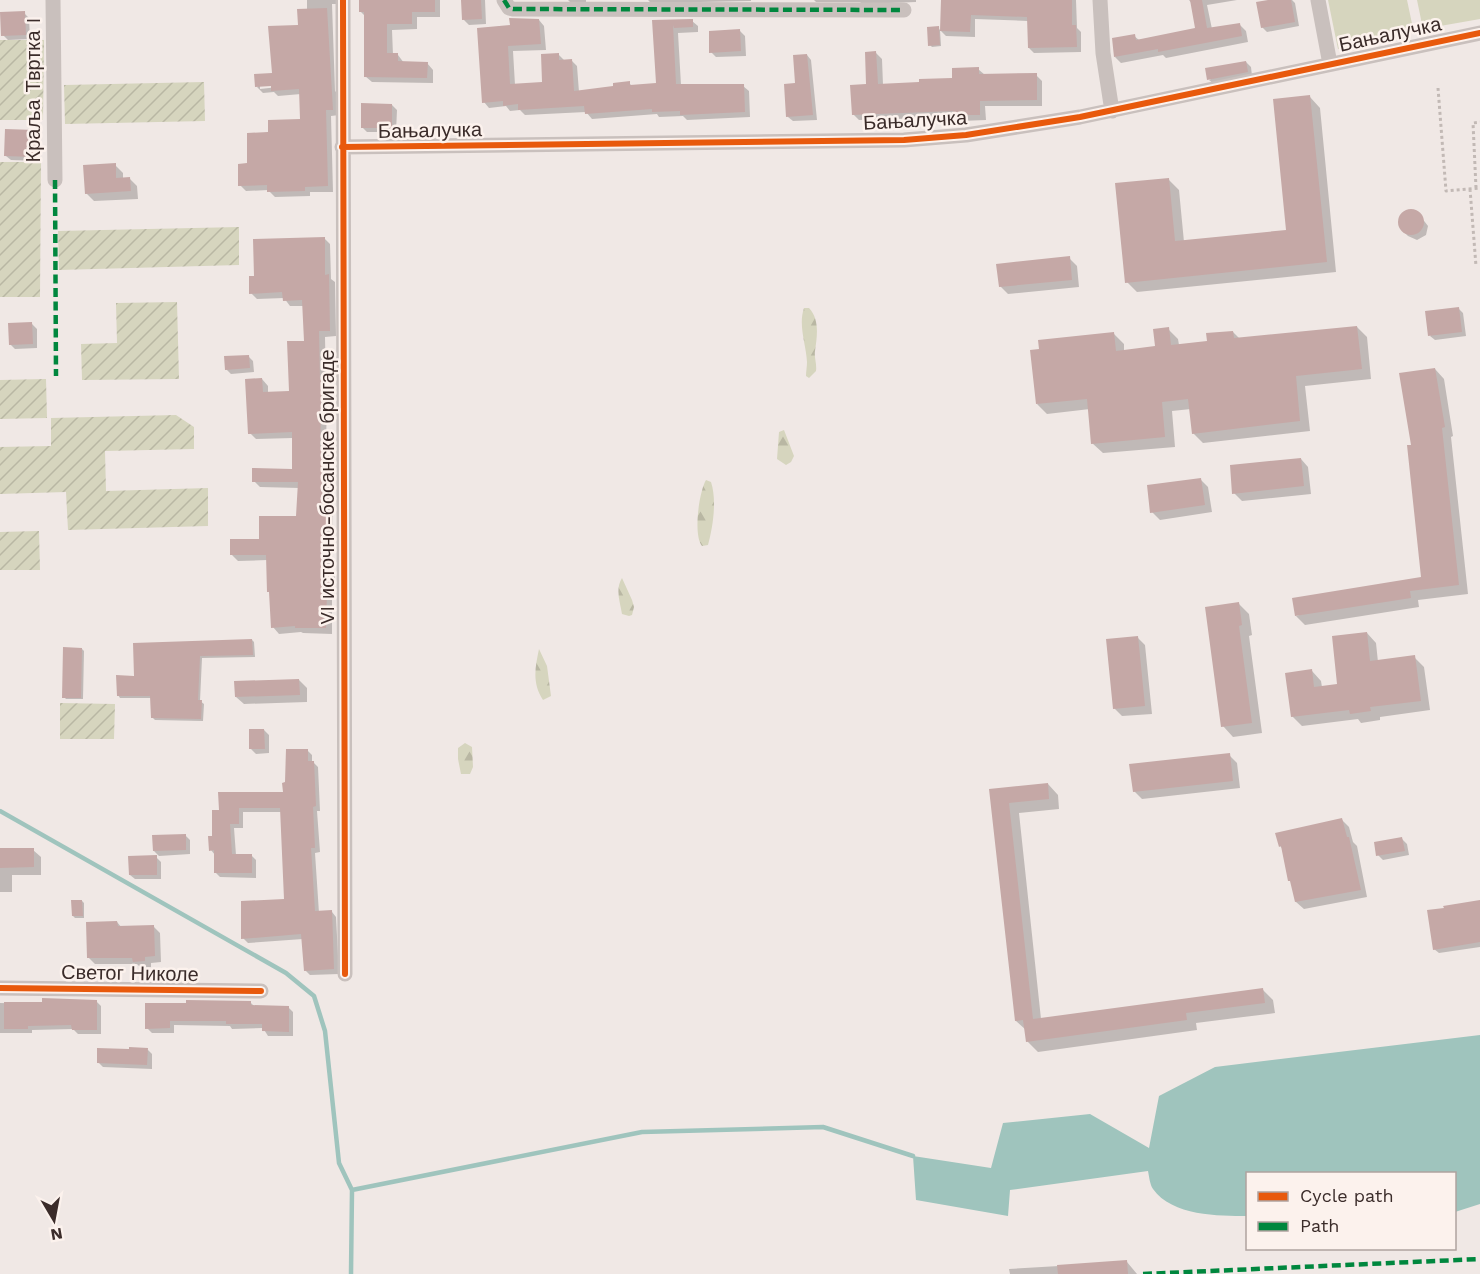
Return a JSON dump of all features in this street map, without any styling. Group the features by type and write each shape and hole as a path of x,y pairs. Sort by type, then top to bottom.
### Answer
{"street":[{"name":"Краља Твртка I","path":"53,0 55,180"},
{"name":"VI источно-босанске бригаде","path":"343,0 345,975"},
{"path":"504,0 509,8 513,9 904,10"},
{"path":"1100,0 1103,53 1112,111"},
{"path":"1318,0 1330,64"},
{"name":"Бањалучка","path":"342,147 904,140 966,135 1112,111 1480,33"},
{"name":"Светог Николе","path":"0,988 261,991"}],"path":[{"path":"1438,88 1446,191 1478,188 1473,123 1480,122"},
{"path":"1470,189 1476,266"}],"green space":[{"path":"1328,0 1407,0 1414,33 1338,49"},
{"path":"1417,0 1480,0 1480,19 1423,29"},
{"path":"0,40 44,40 43,120 0,120"},
{"path":"204,82 205,121 65,124 64,85"},
{"path":"0,162 41,162 40,297 0,297"},
{"path":"239,227 239,265 59,270 58,231"},
{"path":"177,302 179,379 82,380 81,344 117,343 116,303"},
{"path":"804,308 809,308 815,318 817,328 816,371 809,378 806,376 807,362 802,328"},
{"path":"46,379 47,418 0,419 0,380"},
{"path":"176,415 194,427 194,449 105,451 106,491 208,488 208,526 68,530 66,492 0,494 0,447 51,446 51,418"},
{"path":"784,430 794,456 786,465 777,459 779,432"},
{"path":"706,480 711,482 713,489 714,514 708,545 702,546 697,523 701,494"},
{"path":"39,531 40,570 0,570 0,532"},
{"path":"622,578 634,607 632,615 629,616 622,614 619,600 618,591"},
{"path":"539,649 547,666 551,696 543,700 536,681"},
{"path":"60,703 115,704 114,739 60,739"},
{"path":"465,743 472,747 473,767 470,774 461,774 458,759 458,748"}],"water":[{"path":"1480,1035 1480,1204 1456,1212 1456,1172 1246,1172 1246,1216 1210,1215 1172,1205 1153,1189 1148,1171 1010,1190 1008,1216 916,1200 913,1156 991,1168 1003,1123 1090,1114 1149,1148 1159,1096 1215,1067"}],"building":[{"path":"359,0 435,0 435,12 412,12 412,24 387,24 387,53 398,53 398,61 428,62 427,78 364,77 364,12 359,12"},
{"path":"461,0 481,0 482,19 462,20"},
{"path":"941,0 1072,0 1072,25 1076,25 1077,47 1028,48 1027,17 971,15 970,32 940,31"},
{"path":"1190,0 1202,0 1207,28 1240,23 1242,36 1158,52 1158,49 1114,57 1112,38 1135,34 1136,40 1195,28"},
{"path":"1291,0 1295,22 1261,28 1256,2"},
{"path":"327,8 333,110 326,110 328,186 305,187 305,191 267,192 267,185 238,186 238,164 247,163 247,133 268,132 268,120 300,119 299,89 271,91 271,86 255,87 254,74 272,73 268,26 298,25 297,9"},
{"path":"25,11 26,35 1,36 0,12"},
{"path":"509,18 539,19 541,44 508,46 510,84 542,82 541,54 559,53 559,60 572,59 574,91 613,86 613,83 630,81 630,85 656,83 652,20 693,19 693,27 674,28 673,25 676,84 744,84 745,112 680,115 680,111 652,112 652,109 585,114 584,106 518,110 518,104 503,106 503,101 482,103 477,28 510,25"},
{"path":"939,26 940,45 928,46 927,27"},
{"path":"740,29 741,51 709,53 709,31"},
{"path":"876,51 878,84 952,78 952,68 979,67 979,74 1037,73 1037,100 980,101 980,115 953,115 953,111 852,115 850,85 866,84 865,52"},
{"path":"807,54 813,115 786,117 784,84 795,83 793,55"},
{"path":"1246,61 1248,72 1207,80 1205,68"},
{"path":"1310,95 1327,262 1125,283 1115,183 1169,178 1175,241 1286,230 1273,99"},
{"path":"361,103 392,104 392,128 361,128"},
{"path":"5,129 35,130 35,157 4,156"},
{"path":"116,163 116,178 130,177 131,191 85,194 83,165"},
{"path":"1411,209 1420,213 1424,222 1420,231 1411,235 1402,231 1398,222 1402,213"},
{"path":"325,237 325,275 329,274 330,331 319,331 320,380 322,380 320,449 324,449 324,495 328,495 326,565 329,565 330,590 327,590 326,628 295,628 295,626 271,628 266,555 230,555 230,539 259,539 259,516 296,516 298,482 252,482 252,468 292,469 292,432 248,434 245,379 262,378 263,392 289,391 287,341 304,341 302,300 283,301 282,292 249,294 249,276 254,276 253,239"},
{"path":"1070,256 1072,280 999,287 996,264"},
{"path":"1459,307 1462,332 1428,336 1425,311"},
{"path":"32,322 33,344 9,345 8,323"},
{"path":"1357,326 1362,369 1296,376 1300,421 1192,434 1188,399 1162,402 1165,437 1091,444 1087,399 1036,404 1030,350 1039,349 1038,340 1114,332 1116,351 1155,346 1153,329 1169,327 1171,345 1207,341 1206,333 1233,331 1234,338"},
{"path":"249,355 250,368 225,370 224,356"},
{"path":"1435,368 1445,427 1442,428 1459,585 1410,591 1411,598 1295,616 1292,598 1421,577 1407,445 1411,445 1399,373"},
{"path":"1301,458 1304,486 1232,494 1230,465"},
{"path":"1201,478 1205,505 1150,513 1147,485"},
{"path":"1239,602 1242,625 1239,626 1252,723 1221,727 1205,607"},
{"path":"1367,632 1370,661 1415,655 1421,701 1370,707 1371,711 1350,714 1349,710 1291,717 1285,673 1312,669 1314,687 1337,684 1332,636"},
{"path":"1138,636 1145,706 1113,709 1106,639"},
{"path":"252,639 253,655 200,656 198,700 202,700 201,719 151,718 150,696 117,696 116,675 134,676 133,643"},
{"path":"63,647 82,648 81,698 62,698"},
{"path":"299,679 300,695 235,697 234,681"},
{"path":"249,729 264,729 265,749 249,749"},
{"path":"286,749 308,749 308,761 314,761 315,848 311,848 315,911 332,910 334,969 304,971 301,934 241,939 241,901 284,899 280,808 239,808 239,824 230,824 232,854 252,854 252,873 214,873 214,850 209,851 208,836 212,836 212,810 219,810 218,792 283,792"},
{"path":"1230,753 1233,781 1133,792 1129,764"},
{"path":"1048,783 1049,799 1009,803 1033,1019 1263,988 1265,1003 1186,1013 1187,1020 1026,1042 1023,1020 1015,1021 989,789"},
{"path":"1342,818 1347,837 1349,837 1361,890 1295,902 1281,846 1279,847 1275,833"},
{"path":"186,834 186,850 153,851 152,835"},
{"path":"1402,837 1405,851 1376,856 1374,842"},
{"path":"0,848 34,848 34,867 0,868"},
{"path":"157,855 157,875 129,875 128,856"},
{"path":"71,900 82,900 83,916 72,916"},
{"path":"1480,900 1480,942 1433,950 1427,910"},
{"path":"117,921 118,926 154,925 155,956 145,957 145,961 133,962 132,958 87,958 86,922"},
{"path":"42,998 97,1000 97,1030 72,1030 71,1025 4,1029 4,1002 42,1002"},
{"path":"186,1000 251,1001 251,1005 289,1006 289,1032 262,1031 262,1024 226,1024 226,1021 170,1021 170,1028 145,1029 145,1003 186,1003"},
{"path":"129,1047 148,1048 147,1065 97,1063 97,1048 129,1049"},
{"path":"1127,1260 1128,1274 1058,1274 1057,1265"}],"waterway":[{"path":"0,811 286,973 314,996 325,1031 339,1163 352,1190 642,1132 823,1127 913,1156"},
{"path":"351,1274 352,1190"}],"marked path":[{"path":"504,0 509,8 513,9 904,10"},
{"path":"55,180 56,376"},
{"path":"1143,1274 1480,1259"}],"cycle path":[{"path":"343,0 345,974"},
{"path":"342,147 904,140 966,135 1080,117 1480,33"},
{"path":"0,988 261,991"}]}
